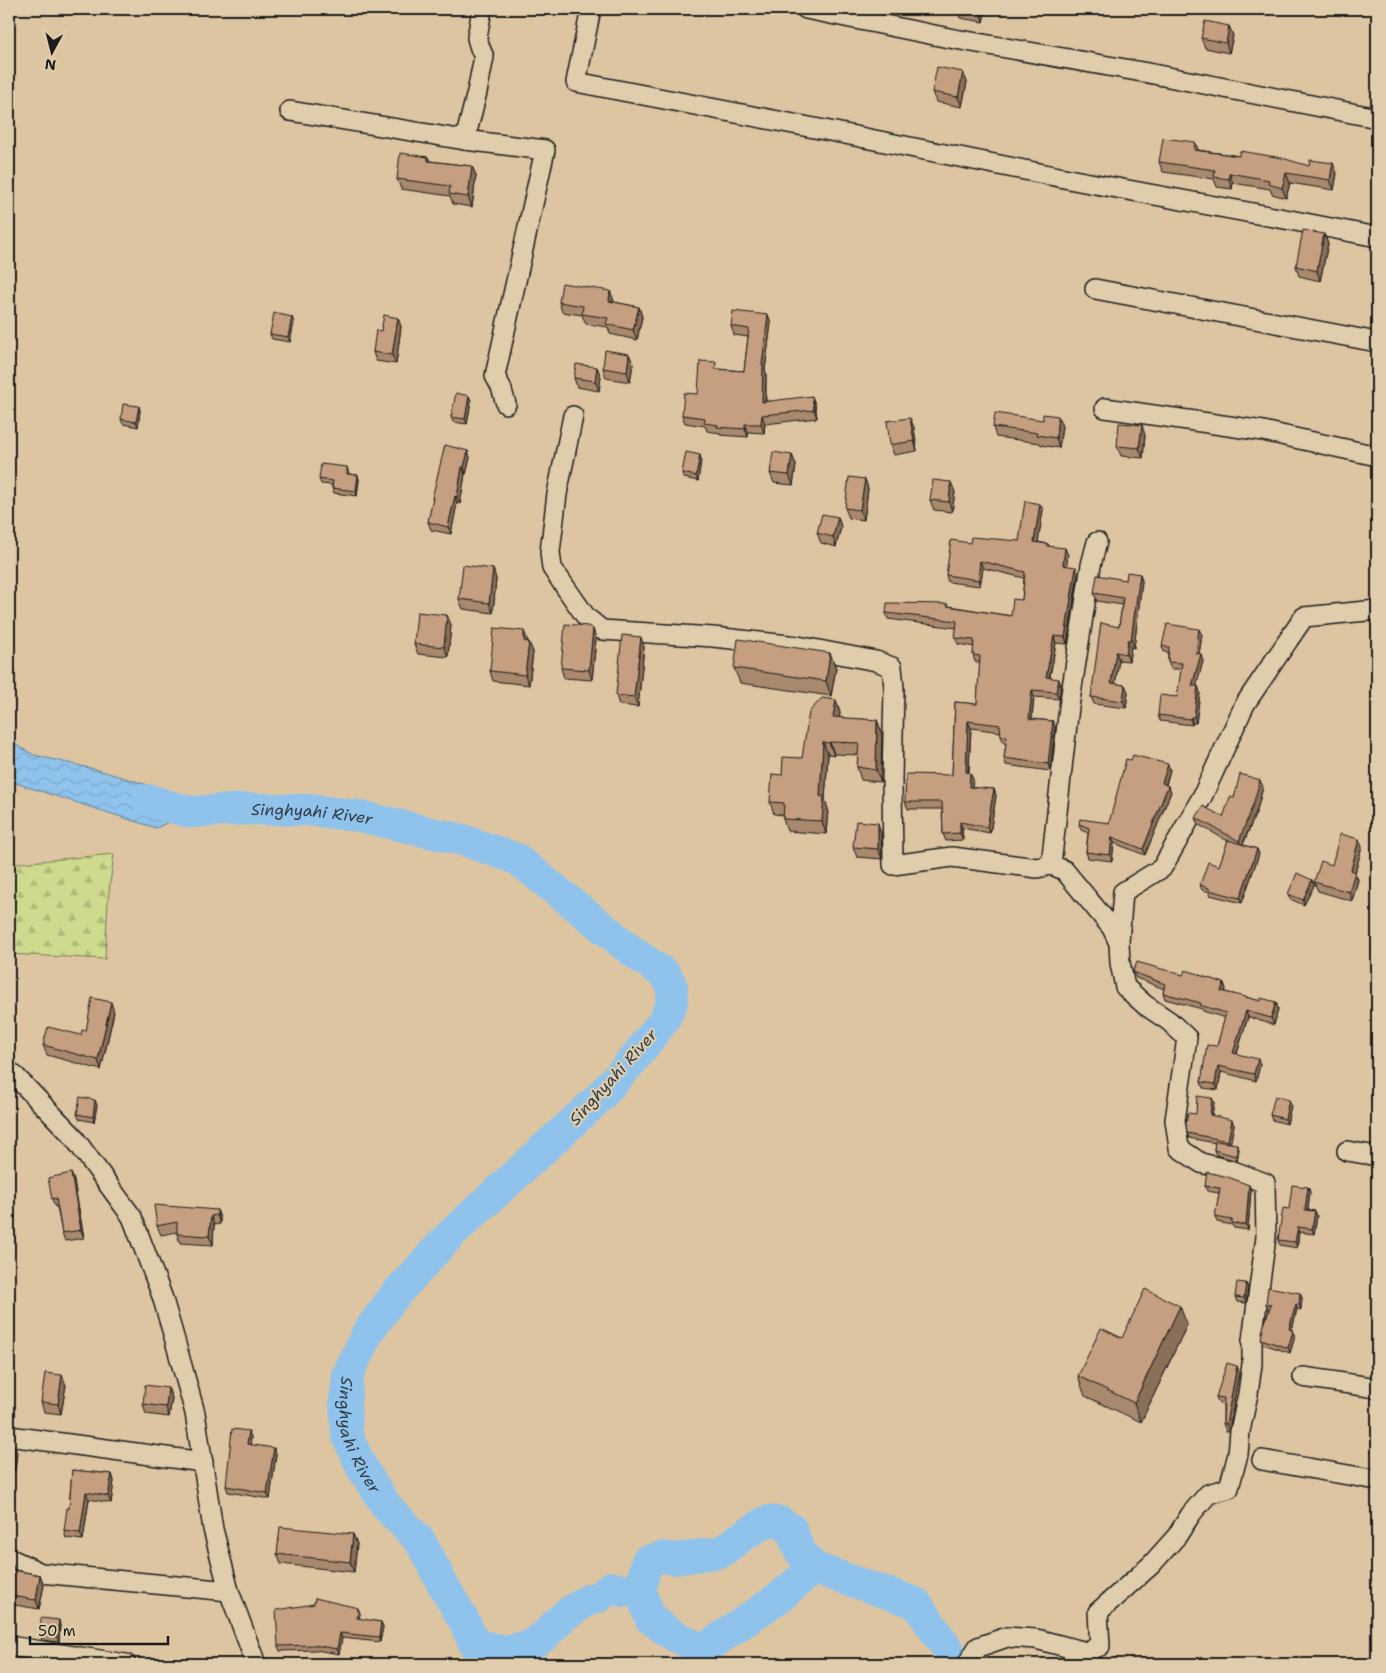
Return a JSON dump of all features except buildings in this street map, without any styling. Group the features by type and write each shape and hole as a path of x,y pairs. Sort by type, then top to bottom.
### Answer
{"street":[{"path":"465,140 478,92 484,57 477,38 482,9"},
{"path":"591,9 576,82 1078,181 1377,237"},
{"path":"806,9 949,38 1148,72 1377,118"},
{"path":"290,110 465,140 545,150 495,376 501,386 506,404"},
{"path":"1095,289 1377,342"},
{"path":"1105,408 1263,432 1377,456"},
{"path":"573,416 557,494 550,552 552,568 586,617 602,630 745,640 798,646 876,661 892,667 894,688 893,865 952,857 1036,868 1052,865 1064,870 1112,928 1119,944"},
{"path":"1052,865 1069,707 1091,565 1097,542"},
{"path":"969,1661 978,1647 1007,1637 1036,1639 1086,1652 1100,1646 1098,1612 1151,1565 1177,1536 1191,1514 1208,1494 1229,1488 1238,1454 1240,1431 1252,1364 1252,1340 1266,1237 1265,1183 1233,1171 1202,1163 1180,1148 1174,1120 1187,1038 1169,1021 1145,1005 1125,987 1120,963 1119,944 1123,892 1162,868 1202,797 1245,704 1304,617 1377,610"},
{"path":"9,1071 18,1078 72,1135 132,1217 162,1296 195,1413 213,1529 229,1592 256,1664"},
{"path":"1347,1151 1377,1156"},
{"path":"1303,1377 1377,1388"},
{"path":"9,1436 203,1462"},
{"path":"1262,1460 1377,1480"},
{"path":"9,1558 40,1573 229,1592"},
{"path":"9,1646 126,1664"}],"green space":[{"path":"114,854 108,899 105,959 9,954 9,864"}],"water":[{"path":"9,741 34,755 98,770 171,792 190,812 156,828 9,781"}],"waterway":[{"name":"Singhyahi River","path":"148,800 190,812 250,809 308,810 359,816 463,840 517,859 637,955 665,974 672,986 672,1003 664,1020 633,1060 596,1101 451,1234 395,1295 368,1332 348,1374 345,1403 347,1435 362,1468 387,1507 420,1541 475,1645 506,1651 526,1647 543,1637 565,1615 590,1599 599,1597 611,1587 623,1591 640,1590 650,1618 671,1634 703,1650 781,1596 814,1568 916,1603 958,1664"},
{"name":"Singhyahi River","path":"640,1590 647,1561 663,1557 677,1559 721,1552 744,1535 768,1521 780,1522 791,1529 799,1550 814,1568"}]}
